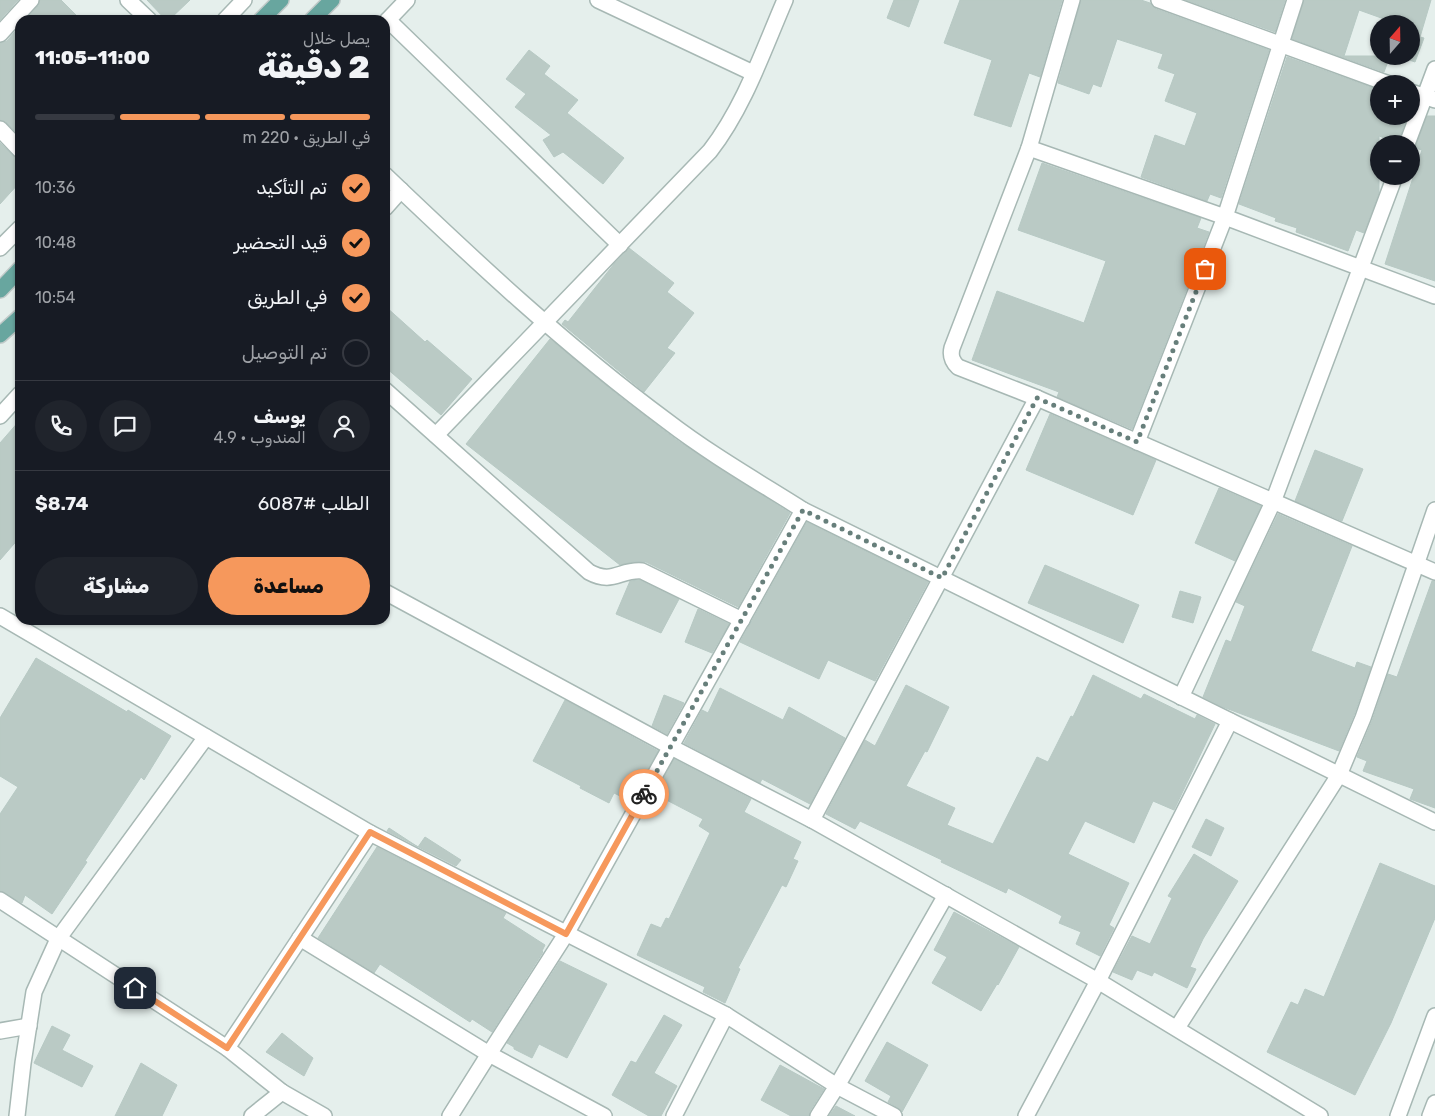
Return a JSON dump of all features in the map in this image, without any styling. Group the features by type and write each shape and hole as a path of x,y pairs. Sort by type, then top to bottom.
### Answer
{"main road":[{"path":"266,15 281,0"},
{"path":"317,15 332,0"},
{"path":"0,290 15,274"},
{"path":"0,336 15,322"}],"street":[{"path":"17,15 31,0"},
{"path":"128,0 144,15"},
{"path":"230,15 244,0"},
{"path":"390,18 407,0"},
{"path":"598,0 754,73"},
{"path":"436,435 715,146 738,108 785,0"},
{"path":"1072,0 1029,148 951,354 954,363 958,367 1037,398 1435,572"},
{"path":"1159,0 1370,77"},
{"path":"1137,442 1225,217 1295,0"},
{"path":"0,34 15,18"},
{"path":"390,26 620,245"},
{"path":"1410,135 1423,96 1435,69"},
{"path":"0,129 15,145"},
{"path":"1029,148 1225,217 1435,296"},
{"path":"390,180 545,323 604,373 668,422 734,468 803,510 1435,822"},
{"path":"1181,697 1273,502 1392,185"},
{"path":"390,202 401,190"},
{"path":"0,248 15,233"},
{"path":"390,394 589,572 596,576 610,578 634,570 642,571 742,620"},
{"path":"812,820 1037,398"},
{"path":"0,416 15,400"},
{"path":"450,1116 566,934 803,510"},
{"path":"1177,1028 1339,775 1363,718 1435,510"},
{"path":"390,595 671,747 812,820 1098,981 1320,1116"},
{"path":"0,616 15,625"},
{"path":"15,625 370,832 726,1015 837,1086 894,1116"},
{"path":"1026,1116 1098,981 1230,721"},
{"path":"17,1116 34,992 58,938 206,737"},
{"path":"227,1048 370,832"},
{"path":"818,1116 946,896"},
{"path":"0,900 227,1048 282,1092 324,1116"},
{"path":"300,938 489,1054 604,1116"},
{"path":"674,1116 726,1015"},
{"path":"1398,1116 1435,1016"},
{"path":"0,1031 29,1026"},
{"path":"252,1116 282,1092"},
{"path":"1430,1116 1435,1103"}],"building":[{"path":"0,0 18,0 0,20"},
{"path":"40,0 61,0 76,15 30,15 38,6"},
{"path":"147,0 190,0 174,15 161,15"},
{"path":"894,0 919,0 909,27 887,18"},
{"path":"960,0 1062,0 1040,77 1029,73 1011,127 974,115 992,60 944,43"},
{"path":"1081,0 1141,0 1150,3 1156,9 1269,50 1221,198 1210,194 1207,201 1141,177 1155,135 1185,146 1197,113 1165,101 1175,74 1158,68 1163,54 1117,39 1101,87 1093,84 1089,94 1058,83"},
{"path":"1186,0 1285,0 1275,32"},
{"path":"1304,0 1431,0 1420,37 1420,15 1373,15 1359,10 1344,56 1370,56 1370,65 1387,65 1384,72 1292,39"},
{"path":"15,32 15,131 6,122 0,120 0,43 7,41"},
{"path":"1420,37 1424,38 1420,49"},
{"path":"529,50 550,66 544,74 578,100 567,113 624,158 603,184 563,152 554,157 543,140 551,135 515,107 526,94 506,79"},
{"path":"1287,57 1370,87 1370,125 1404,125 1401,135 1370,135 1370,185 1379,185 1379,193 1364,233 1356,230 1348,251 1296,232 1297,228 1275,221 1276,218 1239,204"},
{"path":"1427,116 1435,116 1435,281 1385,264 1411,185 1420,185 1420,156 1422,150 1420,149 1420,135"},
{"path":"0,143 15,157 15,188 0,204"},
{"path":"1042,163 1201,218 1197,228 1209,232 1132,429 1057,397 1059,392 972,360 997,291 1084,323 1106,261 1018,230"},
{"path":"629,248 674,283 667,292 694,313 667,348 675,353 644,392 562,324 565,320 568,322"},
{"path":"390,310 425,342 427,340 472,379 441,415 390,371"},
{"path":"550,339 624,400 678,441 790,513 738,607 646,562 620,565 466,444"},
{"path":"1050,414 1156,460 1133,515 1026,470"},
{"path":"15,426 15,543 0,560 0,443"},
{"path":"1315,450 1363,469 1342,521 1295,501"},
{"path":"1219,488 1261,506 1235,561 1195,543"},
{"path":"1278,514 1352,546 1311,651 1355,668 1357,662 1371,667 1339,751 1223,707 1203,697 1226,640 1231,642 1245,606 1236,602"},
{"path":"807,522 928,582 875,681 828,660 819,679 740,642"},
{"path":"1045,565 1139,605 1123,643 1028,603"},
{"path":"640,580 679,599 661,633 616,614 630,581"},
{"path":"1432,581 1435,581 1435,808 1410,799 1414,789 1363,771 1367,761 1357,757 1388,674 1397,677"},
{"path":"1180,591 1201,597 1193,623 1172,617"},
{"path":"698,609 729,624 712,653 685,642"},
{"path":"36,658 171,736 144,780 141,777 52,914 25,895 22,903 0,891 0,814 18,787 0,776 0,718"},
{"path":"1093,675 1141,699 1144,694 1195,719 1197,715 1215,724 1174,810 1153,801 1134,843 1085,821 1068,854 1129,883 1109,925 1114,928 1100,956 1076,944 1081,932 1059,923 1062,916 1008,888 1006,893 860,821 855,829 826,814 865,740 875,746 906,685 949,707 927,752 925,751 906,786 955,808 947,825 993,844 1037,757 1048,762 1071,716 1073,717"},
{"path":"720,688 783,720 789,707 845,738 810,804 762,779 760,783 684,743 702,710 708,713"},
{"path":"664,695 684,703 667,734 652,726"},
{"path":"565,700 658,751 630,801 614,793 609,803 533,761"},
{"path":"674,759 751,799 744,812 801,842 793,859 798,861 786,887 782,885 738,968 740,969 725,1003 703,992 705,987 637,955 651,924 661,928 666,918 669,919 710,833 699,826 703,819 655,794"},
{"path":"1206,819 1224,828 1211,856 1192,847"},
{"path":"389,828 416,846 387,831"},
{"path":"425,837 461,860 456,866 418,847"},
{"path":"377,847 506,913 503,918 545,945 543,952 492,1032 472,1019 470,1022 380,964 374,973 318,938"},
{"path":"1194,854 1238,881 1203,939 1190,967 1196,969 1187,988 1154,972 1152,976 1137,970 1132,980 1113,972 1132,936 1150,944 1172,898 1168,896"},
{"path":"1380,863 1435,886 1435,918 1391,1023 1355,1095 1267,1052 1291,1002 1298,1005 1305,989 1324,997"},
{"path":"954,912 1019,947 981,1011 932,983 947,957 934,950"},
{"path":"560,961 607,984 567,1058 539,1044 532,1058 514,1049 514,1047 507,1043"},
{"path":"664,1015 682,1025 654,1073 677,1086 661,1116 649,1116 612,1095 631,1061 636,1063"},
{"path":"52,1026 70,1035 62,1050 93,1066 82,1087 34,1063"},
{"path":"282,1033 313,1058 304,1076 266,1052"},
{"path":"887,1042 928,1065 902,1112 888,1102 891,1096 865,1081"},
{"path":"141,1063 177,1085 162,1116 115,1116"},
{"path":"780,1065 824,1089 810,1111 809,1116 791,1116 761,1100"},
{"path":"836,1106 855,1116 829,1116"}],"way so far":[{"path":"644,794 803,510 942,578 1037,398 1137,442 1205,269"}],"route":[{"path":"135,988 227,1048 370,832 566,934 644,794"}]}
